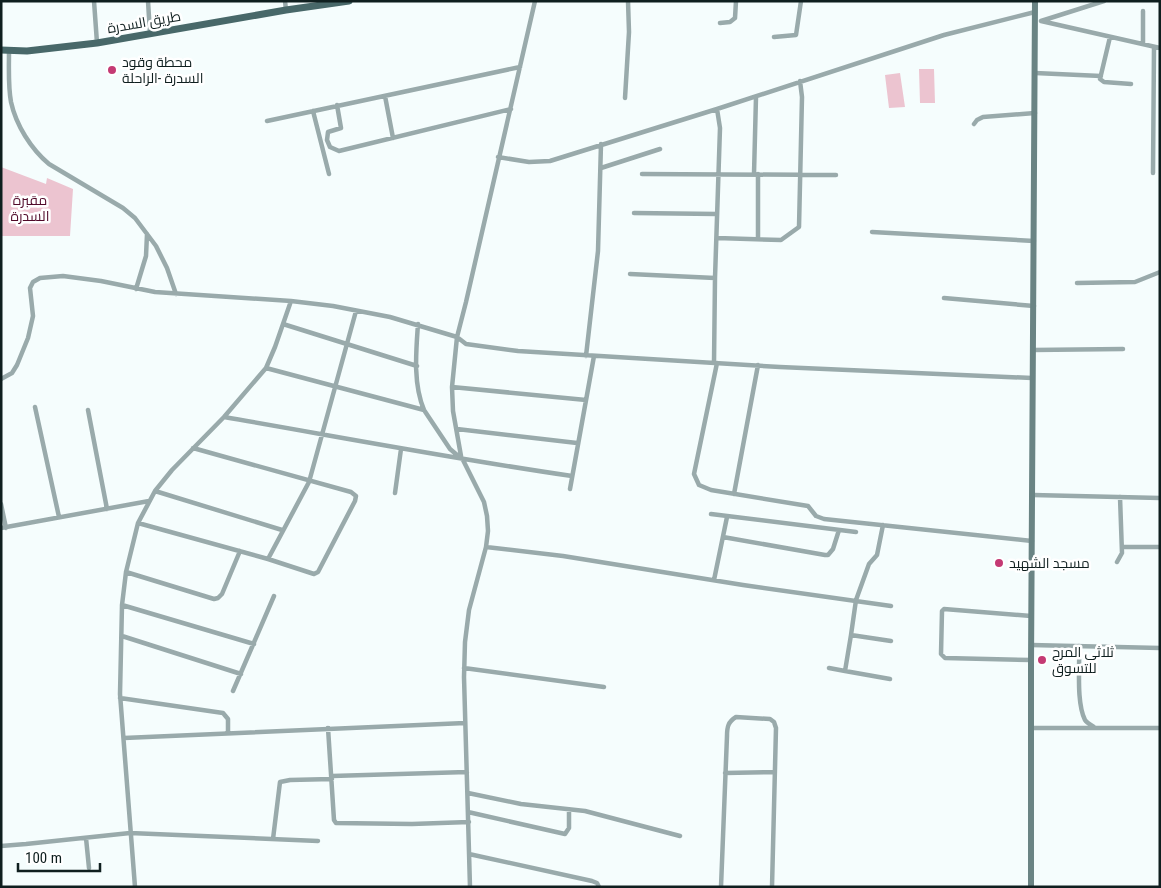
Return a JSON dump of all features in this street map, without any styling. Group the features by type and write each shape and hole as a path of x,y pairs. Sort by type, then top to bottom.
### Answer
{"main road":[{"name":"طريق السدرة","path":"5,50 47,50 97,44 286,10 349,1"}],"street":[{"path":"94,1 97,44"},
{"path":"148,1 150,34"},
{"path":"285,1 286,10"},
{"path":"470,887 464,668 467,623 486,547 488,526 484,502 462,458 452,387 457,337 535,1"},
{"path":"625,98 629,32 628,1"},
{"path":"720,23 730,22 735,18 736,1"},
{"path":"774,36 796,35 800,1"},
{"path":"1031,887 1032,378 1035,73 1038,21 1035,12 1035,1"},
{"path":"1038,21 1092,3 1104,1"},
{"path":"1143,11 1143,44"},
{"path":"498,157 529,162 550,161 756,97 944,35 1035,12"},
{"path":"1038,21 1157,47 1153,174"},
{"path":"1110,36 1101,76 1102,81 1131,84"},
{"path":"5,50 11,101 16,118 30,144 50,164 123,208 135,218 147,232 167,268 176,294"},
{"path":"267,121 520,67"},
{"path":"1035,73 1101,76"},
{"path":"717,238 781,240 799,227 802,97 800,82"},
{"path":"385,96 394,138"},
{"path":"756,97 758,239"},
{"path":"337,105 341,128 328,132 328,145 338,151 511,109"},
{"path":"717,109 720,128 715,278 716,363 694,474 698,485 711,490 808,506 816,516 824,519 1032,540"},
{"path":"313,111 329,174"},
{"path":"974,124 983,117 1035,113"},
{"path":"586,356 598,251 601,144"},
{"path":"601,168 660,149"},
{"path":"642,174 836,175"},
{"path":"634,213 717,214"},
{"path":"136,289 146,256 147,232"},
{"path":"872,232 1034,241"},
{"path":"1076,283 1134,282 1160,272"},
{"path":"630,274 715,278"},
{"path":"1,379 12,373 28,338 33,316 30,288 33,282 49,276 101,281 136,289 176,294 291,301 334,306 418,324 457,337 466,344 518,351 716,363 1032,378"},
{"path":"944,298 1034,306"},
{"path":"134,887 120,698 122,605 126,572 138,523 154,491 224,417 266,368 291,301"},
{"path":"268,559 309,482 356,311"},
{"path":"284,324 416,366"},
{"path":"418,324 416,366 418,388 424,410 450,449 462,458"},
{"path":"1033,350 1123,349"},
{"path":"570,489 594,356"},
{"path":"734,494 758,365"},
{"path":"266,368 424,410"},
{"path":"452,387 586,400"},
{"path":"34,407 59,517"},
{"path":"88,410 107,509"},
{"path":"224,417 401,449 572,476"},
{"path":"457,429 577,444"},
{"path":"138,523 268,559 314,574 318,572 356,496 351,492 309,482 194,448"},
{"path":"395,493 401,449"},
{"path":"154,491 282,530"},
{"path":"1033,495 1160,498"},
{"path":"1117,562 1122,553 1120,497"},
{"path":"1,504 4,528 149,501"},
{"path":"711,514 856,532"},
{"path":"714,580 727,517"},
{"path":"845,671 856,600 869,564 876,555 883,525"},
{"path":"722,537 828,555 833,549 839,530"},
{"path":"486,547 563,556 892,606"},
{"path":"1122,547 1160,547"},
{"path":"126,572 214,599 222,594 240,551"},
{"path":"233,691 274,596"},
{"path":"122,605 254,644"},
{"path":"1031,616 944,609 942,611 941,654 945,658 1031,660"},
{"path":"851,635 891,641"},
{"path":"122,636 241,674"},
{"path":"1031,645 1160,648"},
{"path":"1079,646 1082,712 1088,723 1095,728"},
{"path":"464,668 604,687"},
{"path":"829,668 890,679"},
{"path":"120,698 223,713 228,719 228,733"},
{"path":"721,887 727,726 731,720 736,718 770,719 774,722 776,728 772,887"},
{"path":"124,738 465,723"},
{"path":"328,728 334,820 336,823 412,824 469,822"},
{"path":"1031,728 1160,728"},
{"path":"273,839 280,782 467,772"},
{"path":"725,772 775,772"},
{"path":"468,792 521,804 596,814 680,836"},
{"path":"468,812 565,834 569,828 569,810"},
{"path":"1,846 130,832 318,842"},
{"path":"86,838 89,868"},
{"path":"469,854 592,881 597,883 599,887"}],"green space":[{"path":"919,69 934,69 935,103 920,103"},
{"path":"900,73 905,107 889,108 885,75"},
{"name":"مقبرة السدرة","path":"1,167 46,184 47,178 73,189 70,236 1,236"}],"place":[{"name":"محطة وقود السدرة -الراحلة","path":"112,70"},
{"name":"مسجد الشهيد","path":"999,563"},
{"name":"ثلاثي المرح للتسوق","path":"1042,660"}]}
